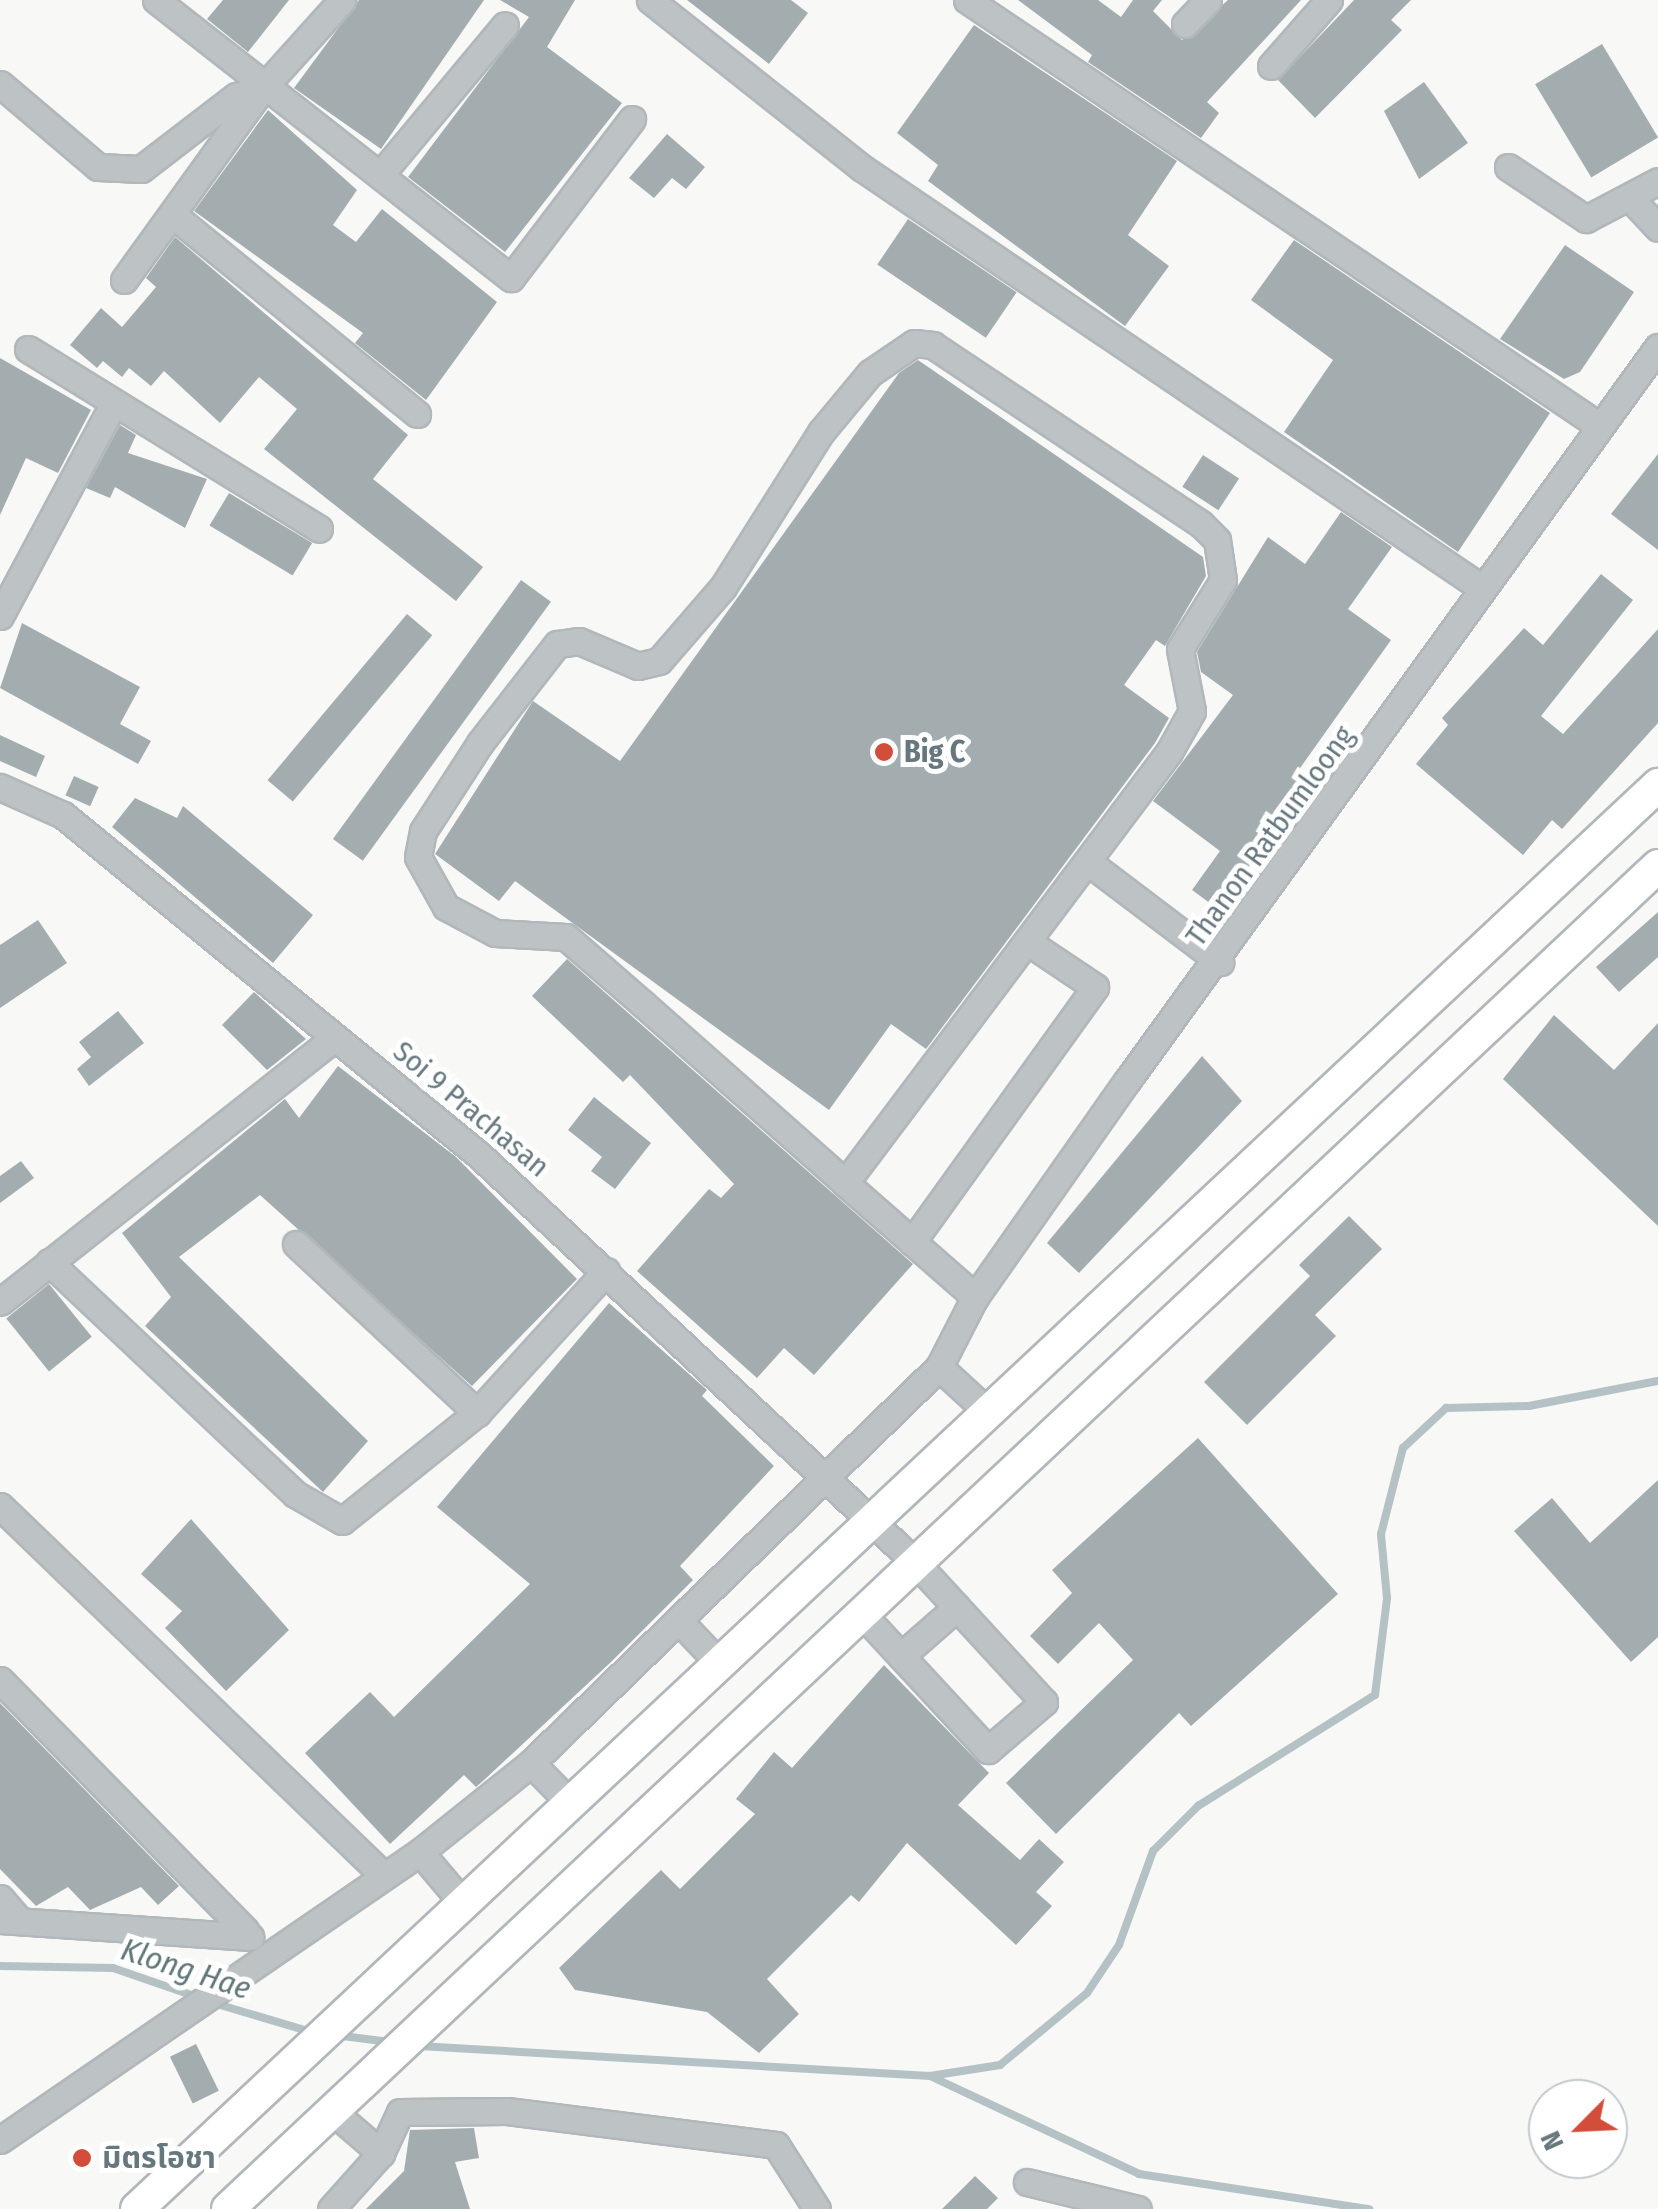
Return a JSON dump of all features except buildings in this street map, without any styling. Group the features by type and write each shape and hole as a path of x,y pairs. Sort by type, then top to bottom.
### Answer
{"main road":[{"path":"137,2209 986,1410 1658,785"},
{"path":"228,2209 1658,866"}],"street":[{"path":"156,0 262,89 511,278 632,119"},
{"path":"124,280 262,89 342,0"},
{"path":"650,0 862,168 1479,586"},
{"path":"967,0 1595,423"},
{"path":"1185,24 1208,0"},
{"path":"1271,66 1329,0"},
{"path":"380,175 505,26"},
{"path":"0,84 98,167 141,170 236,96 262,89"},
{"path":"1508,167 1571,216 1608,215 1658,181"},
{"path":"1632,200 1658,228"},
{"path":"173,215 417,414"},
{"path":"845,1183 1088,862 1192,712 1180,649 1222,580 1217,540 933,345 897,350 870,373 821,432 723,587 658,660 616,662 568,638 480,743 423,831 418,858 433,892 495,933 566,938 912,1242 976,1298"},
{"name":"Thanon Ratbumloong","path":"0,2140 420,1852 531,1763 681,1623 821,1474 939,1367 976,1298 1352,781 1479,586 1595,423 1658,347"},
{"path":"28,349 319,529"},
{"path":"0,616 6,589 113,404"},
{"name":"Soi 9 Prachasan","path":"0,788 63,815 334,1038 606,1271 916,1563 1044,1702 988,1750 901,1656"},
{"path":"1088,862 1220,962"},
{"path":"912,1242 1094,988 1028,942"},
{"path":"0,1302 334,1038"},
{"path":"296,1244 477,1413"},
{"path":"49,1262 330,1519 358,1515 477,1413 606,1271"},
{"path":"939,1367 986,1410"},
{"path":"0,1506 383,1875"},
{"path":"862,1614 901,1656 957,1607"},
{"path":"681,1623 718,1662"},
{"path":"0,1680 246,1931 264,1958"},
{"path":"531,1763 568,1802"},
{"path":"420,1852 462,1902"},
{"path":"0,1898 10,1921 246,1931"},
{"path":"339,2105 382,2153"},
{"path":"331,2209 382,2153 400,2112 507,2111 776,2145 818,2209"},
{"path":"1050,2209 1026,2182 1138,2209"}],"waterway":[{"path":"930,2076 1000,2065 1087,1993 1119,1945 1153,1851 1198,1806 1375,1695 1387,1598 1381,1534 1403,1448 1446,1408 1529,1406 1658,1381"},
{"name":"Klong Hae","path":"0,1966 113,1968 197,1997"},
{"name":"Klong Hae","path":"210,2002 311,2032"},
{"path":"335,2035 390,2042"},
{"path":"419,2046 930,2076 1139,2174 1369,2209"}],"place":[{"name":"Big C","path":"884,752"},
{"name":"มิตรโอชา","path":"82,2158"}]}
